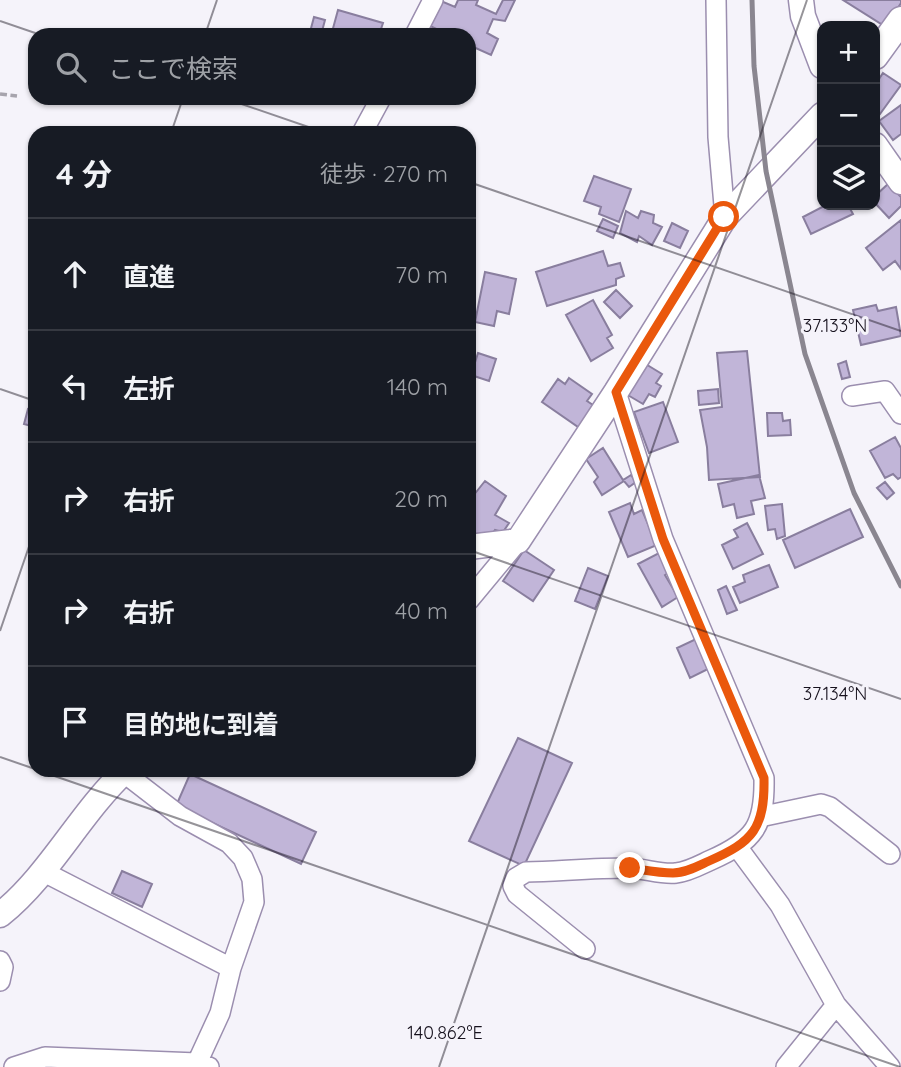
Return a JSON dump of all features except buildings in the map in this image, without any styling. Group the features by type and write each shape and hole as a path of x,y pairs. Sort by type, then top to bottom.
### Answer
{"main road":[{"path":"880,48 901,20"}],"street":[{"path":"419,28 433,0"},
{"path":"716,0 718,137 724,217"},
{"path":"801,0 803,16 817,52"},
{"path":"366,126 376,105"},
{"path":"476,592 518,541 616,392 724,217 817,120"},
{"path":"876,147 901,182"},
{"path":"852,396 885,391 901,414"},
{"path":"585,948 517,894 513,886 516,878 526,872 630,868 675,874 738,848 751,835 764,802 764,778 663,539 616,392"},
{"path":"476,546 518,541"},
{"path":"0,915 18,901 93,804 119,777"},
{"path":"14,1067 45,1057 203,1065 231,968 254,902 253,879 243,858 229,842 180,816 132,777"},
{"path":"760,817 821,804 830,807 890,854"},
{"path":"738,848 780,905 836,1005 890,1067"},
{"path":"43,871 231,968"},
{"path":"0,961 3,967 0,981"},
{"path":"786,1067 836,1005"}],"path":[{"path":"0,94 17,96"}],"railway":[{"path":"752,0 754,66 766,171 805,354 854,493 901,586"}],"route":[{"path":"630,868 675,874 738,848 751,835 764,802 764,778 663,539 616,392 724,217"}]}
